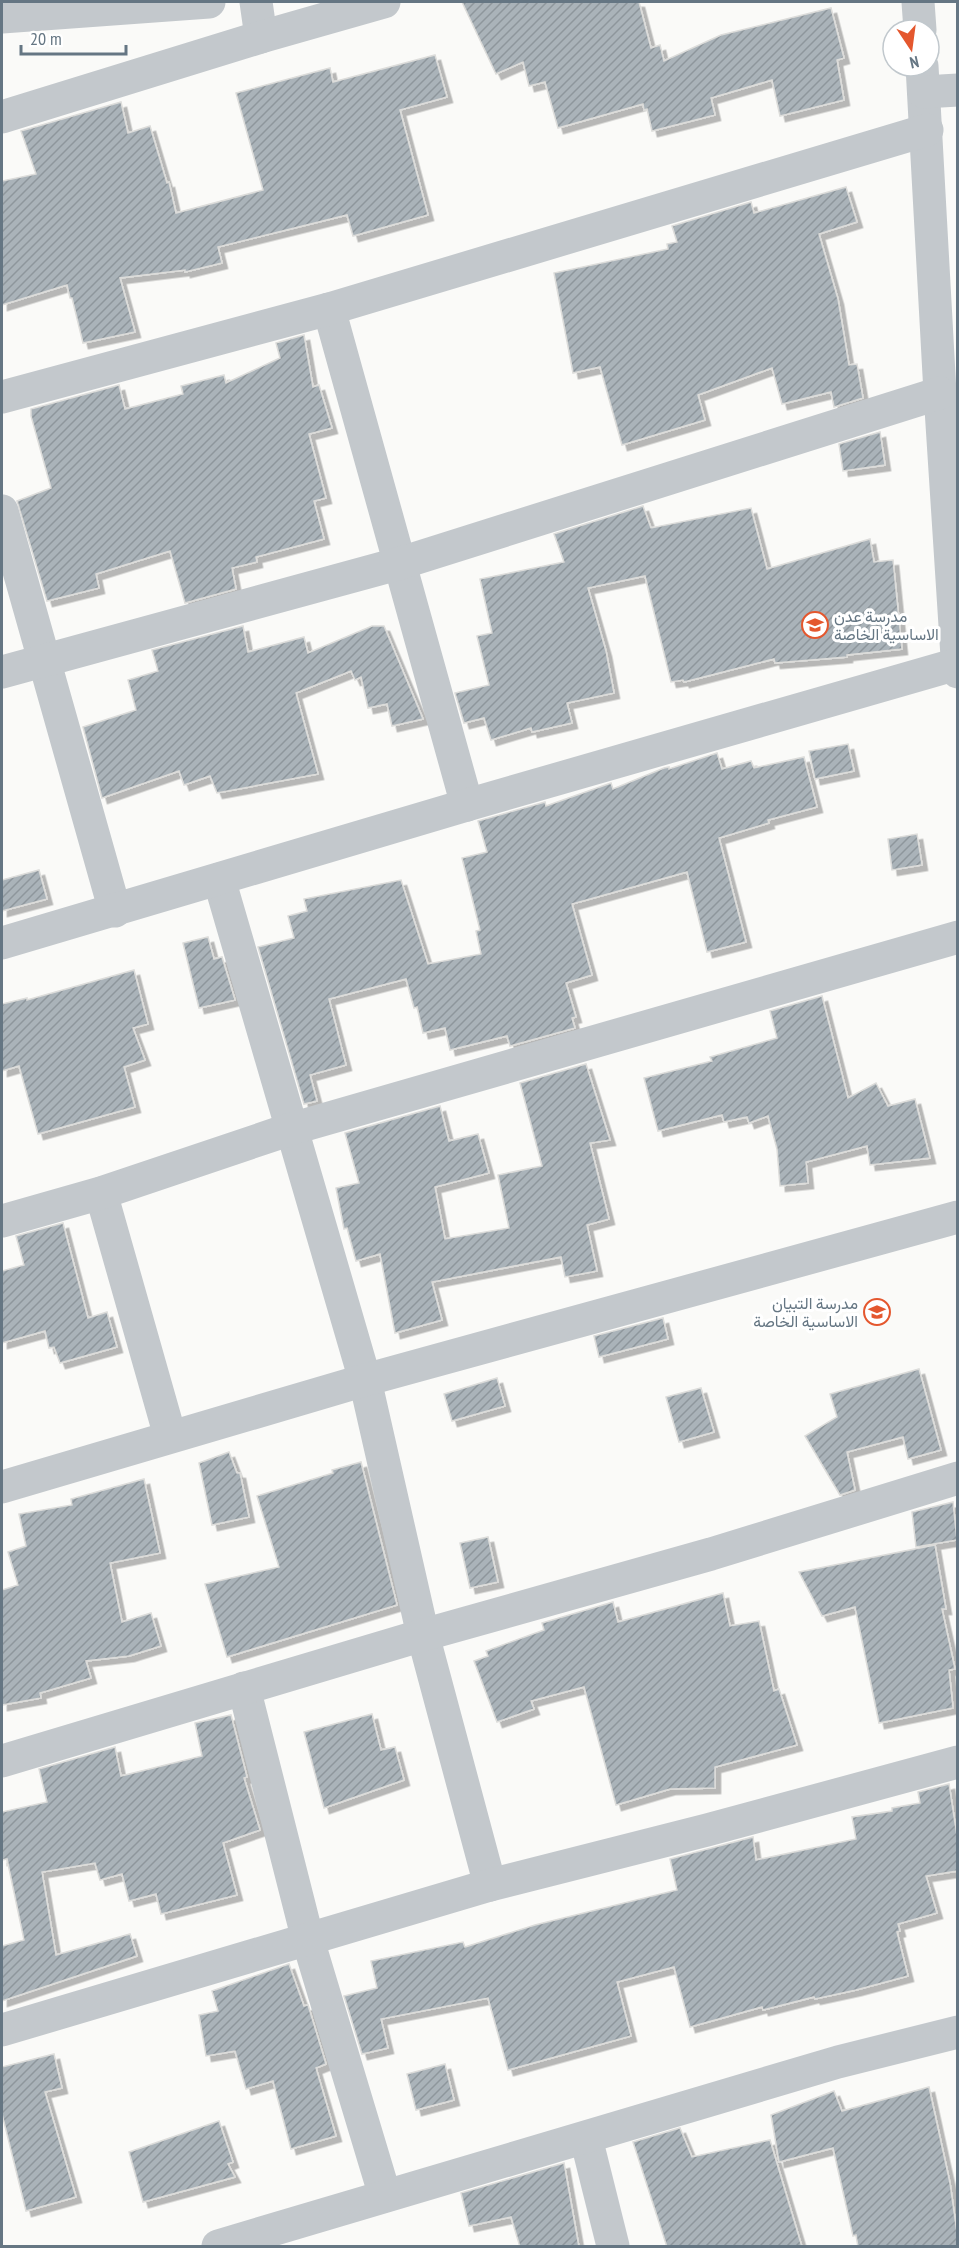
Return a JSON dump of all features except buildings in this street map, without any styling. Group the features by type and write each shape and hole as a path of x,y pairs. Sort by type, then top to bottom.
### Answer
{"street":[{"path":"2,17 209,2"},
{"path":"256,2 261,37"},
{"path":"2,117 261,37 384,2"},
{"path":"918,2 919,18"},
{"path":"957,90 923,79 948,353 940,393 956,622 957,672"},
{"path":"2,397 329,309 927,130"},
{"path":"329,309 467,805"},
{"path":"2,672 401,563 940,393"},
{"path":"2,511 114,910"},
{"path":"2,943 467,805 957,664"},
{"path":"219,879 365,1380 423,1635 490,1885"},
{"path":"2,1221 100,1192 291,1129 957,937"},
{"path":"100,1192 170,1436"},
{"path":"2,1487 365,1380 957,1217"},
{"path":"2,1761 423,1635 711,1554 957,1478"},
{"path":"244,1688 308,1940 385,2196"},
{"path":"2,2030 490,1885 707,1830 957,1762"},
{"path":"218,2247 838,2062 957,2032"},
{"path":"586,2138 613,2247"}],"place":[{"name":"مدرسة عدن الاساسية الخاصة","path":"815,625"},
{"name":"مدرسة التبيان الاساسية الخاصة","path":"877,1312"}]}
